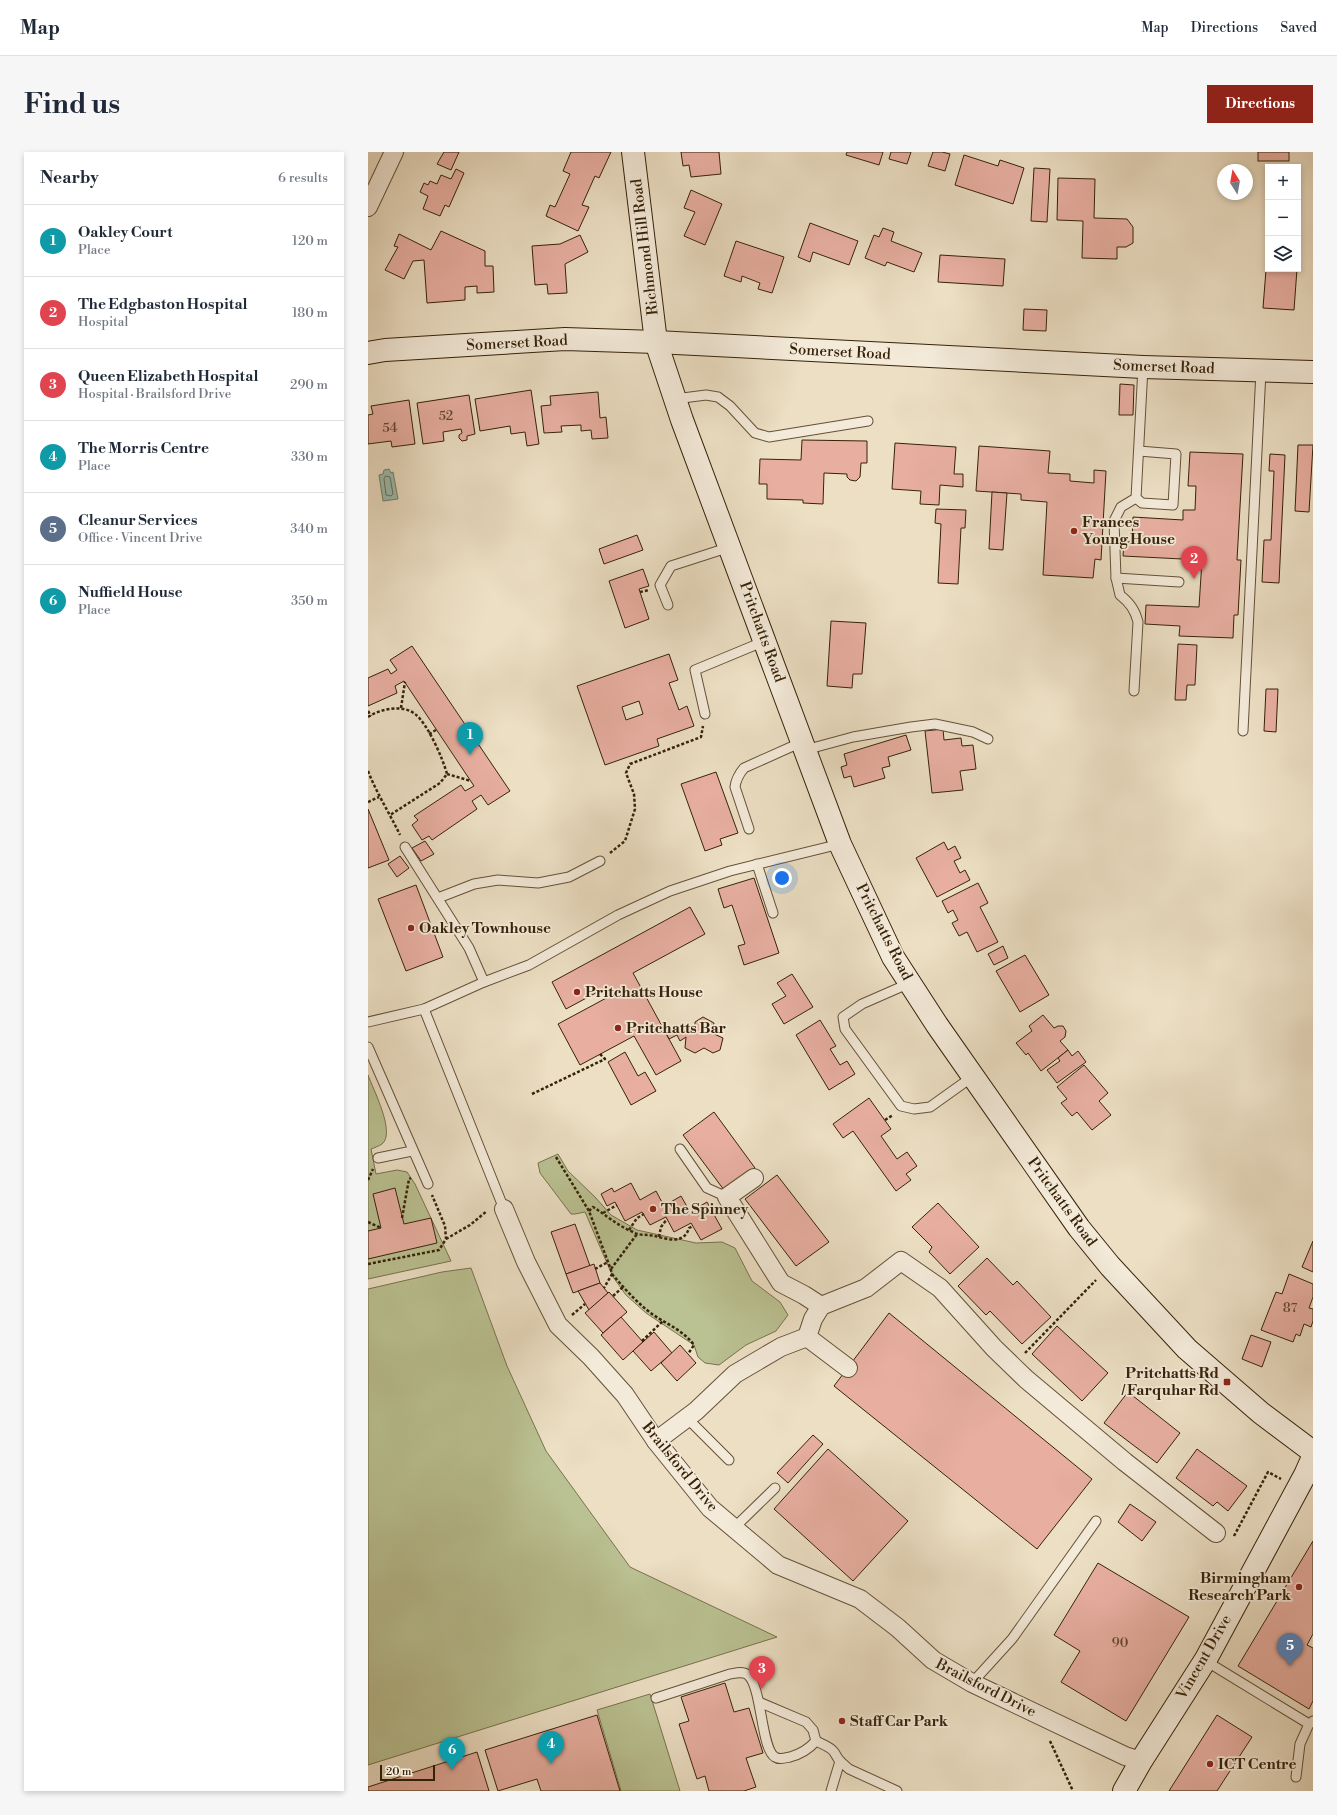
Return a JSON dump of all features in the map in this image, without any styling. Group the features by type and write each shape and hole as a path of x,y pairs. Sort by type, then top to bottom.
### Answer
{"street":[{"path":"368,206 394,152"},
{"name":"Richmond Hill Road","path":"633,152 656,342"},
{"name":"Somerset Road","path":"368,353 384,350 565,339 656,342 1143,367 1313,372"},
{"name":"Pritchatts Road","path":"656,342 675,399 840,844 893,956 972,1077 1079,1228 1110,1266 1187,1349 1261,1413 1313,1452"},
{"path":"754,1178 727,1198 781,1283 821,1306"},
{"name":"Brailsford Drive","path":"502,1204 526,1262 558,1324 625,1395 656,1441 710,1508 778,1565 860,1599 898,1628 933,1660 972,1683 1125,1756 1141,1761"},
{"path":"656,1441 687,1418 735,1374 781,1347 806,1337 813,1319 821,1306 866,1288 901,1261 940,1288 1012,1366 1125,1462 1223,1538"},
{"path":"806,1337 848,1368"},
{"name":"Vincent Drive","path":"1124,1791 1141,1761 1206,1659 1305,1475 1313,1457"}],"lane":[{"path":"1136,498 1143,367"},
{"path":"1243,731 1261,371"},
{"path":"675,399 706,395 718,397 730,406 755,433 769,437 868,421"},
{"path":"1136,498 1142,503 1173,505 1176,454 1139,451"},
{"path":"1134,691 1138,622 1136,613 1129,602 1120,595 1116,578 1114,521 1121,507 1136,498"},
{"path":"668,605 660,585 671,566 730,547"},
{"path":"1116,578 1179,582"},
{"path":"705,714 695,670 765,641"},
{"path":"749,828 735,787 735,780 738,774 744,768 803,746 935,724 973,732 988,739"},
{"path":"368,1022 424,1009 484,982 529,965 618,915 670,891 730,871 840,844"},
{"path":"405,847 420,873 438,898 469,948 484,982"},
{"path":"438,898 474,884 498,880 538,883 569,877 600,861"},
{"path":"757,864 773,913"},
{"path":"910,983 862,1004 843,1017 845,1029 901,1106 914,1109 930,1107 972,1077"},
{"path":"424,1009 502,1204"},
{"path":"368,1047 428,1184"},
{"path":"680,1149 707,1188 727,1198"},
{"path":"378,1158 412,1150"},
{"path":"687,1418 729,1460"},
{"path":"734,1528 775,1488"},
{"path":"972,1683 1012,1639 1096,1521"},
{"path":"1206,1659 1214,1666 1311,1722 1300,1744 1296,1777"},
{"path":"656,1698 738,1672 747,1675 751,1679 759,1702 768,1743 771,1752 775,1757 782,1758 798,1755 809,1748 816,1741"},
{"path":"759,1702 806,1722 813,1730 816,1741 834,1752 836,1758 849,1769 897,1791"},
{"path":"831,1791 840,1761"}],"path":[{"path":"401,708 405,682"},
{"path":"368,711 369,716 386,710 401,708 415,713 444,760 447,774 440,783 390,815"},
{"path":"600,861 625,841 635,809 634,794 626,773 630,764 701,737 705,714"},
{"path":"429,734 436,730"},
{"path":"368,772 405,847"},
{"path":"447,774 471,781"},
{"path":"368,802 379,797"},
{"path":"532,1094 604,1059 600,1054"},
{"path":"556,1157 589,1211 612,1274 629,1294 663,1321 687,1336 694,1345 688,1354"},
{"path":"402,1218 409,1179 422,1173"},
{"path":"428,1184 445,1226 446,1239"},
{"path":"368,1264 439,1250 446,1239 502,1204"},
{"path":"603,1213 617,1205"},
{"path":"589,1211 593,1207 637,1234 666,1240 684,1238 687,1235 689,1228 693,1226"},
{"path":"629,1230 637,1218 644,1214"},
{"path":"660,1238 661,1227 667,1219"},
{"path":"368,1222 381,1228"},
{"path":"611,1270 637,1234"},
{"path":"596,1269 608,1262"},
{"path":"1012,1366 1110,1266"},
{"path":"604,1288 612,1274"},
{"path":"613,1296 623,1286"},
{"path":"569,1317 585,1304"},
{"path":"642,1341 663,1321"},
{"path":"1223,1538 1268,1472"},
{"path":"1050,1720 1050,1741 1073,1791"}],"shaded area":[{"path":"368,1075 382,1111 386,1131 386,1138 382,1144 371,1149 376,1174 397,1170 407,1172 415,1184 451,1261 368,1279"},
{"path":"558,1154 568,1171 611,1215 637,1230 696,1243 722,1242 735,1248 752,1281 780,1302 788,1315 776,1331 746,1345 719,1365 705,1363 698,1357 694,1345 646,1313 626,1295 613,1277 585,1212 571,1214 540,1173 538,1163"},
{"path":"471,1268 507,1366 546,1451 630,1567 777,1637 368,1765 368,1289 442,1272"},
{"path":"650,1694 680,1791 621,1791 597,1710"}],"water":[{"path":"389,469 391,473 393,472 398,499 383,501 379,475 383,474 384,470"}],"building":[{"path":"444,152 459,152 451,170 437,164"},
{"path":"571,152 611,152 599,178 595,176 582,205 589,207 578,231 546,216 550,205 555,207 570,174 563,171"},
{"path":"681,152 719,152 721,174 691,177 689,165 683,166"},
{"path":"847,152 883,152 879,165 846,155"},
{"path":"891,152 911,152 907,164 889,159"},
{"path":"933,152 950,154 945,171 928,166"},
{"path":"1258,152 1289,152 1289,161 1258,161"},
{"path":"964,155 998,166 1000,160 1024,168 1013,204 955,185"},
{"path":"1034,168 1050,169 1047,222 1031,221"},
{"path":"456,169 464,173 449,207 445,205 440,216 423,209 428,196 420,192 424,183 428,185 430,181 437,184 441,175 451,179"},
{"path":"1058,178 1095,179 1094,218 1127,219 1133,227 1133,243 1126,247 1117,247 1117,259 1082,258 1083,221 1057,220"},
{"path":"691,190 722,204 705,245 684,236 695,212 684,208"},
{"path":"810,223 858,241 849,265 813,252 810,262 798,257"},
{"path":"883,228 894,232 891,241 922,253 914,272 887,262 885,266 865,258 874,235 879,237"},
{"path":"441,231 485,251 485,266 493,266 494,292 477,293 477,286 465,287 465,300 427,303 424,260 413,261 404,279 385,270 398,247 394,246 399,234 431,250"},
{"path":"580,235 588,252 565,264 567,293 548,294 547,284 535,285 532,246 560,244"},
{"path":"736,241 784,257 772,293 758,289 760,283 742,276 741,282 724,276"},
{"path":"940,255 1005,259 1003,286 938,282"},
{"path":"1266,272 1297,272 1294,310 1263,308"},
{"path":"1024,309 1047,310 1046,331 1023,330"},
{"path":"1120,384 1134,385 1133,415 1119,415"},
{"path":"531,390 539,444 527,446 525,432 511,434 510,426 480,431 475,399"},
{"path":"598,392 600,418 606,417 608,438 592,439 591,430 581,431 581,425 561,426 562,432 544,433 541,406 551,405 550,396"},
{"path":"469,395 475,434 467,436 467,440 462,441 459,438 459,435 462,433 461,429 443,432 444,441 423,444 417,403"},
{"path":"409,400 415,444 392,447 391,441 368,444 368,415 373,414 371,406"},
{"path":"802,440 867,441 867,463 861,463 860,477 856,481 850,480 847,477 847,474 824,473 823,504 803,503 803,500 767,499 767,484 759,484 760,459 801,460"},
{"path":"895,443 956,447 954,474 963,474 963,487 940,485 939,505 920,504 921,491 892,489"},
{"path":"1298,445 1313,445 1309,512 1295,511"},
{"name":"Frances Young House","path":"979,446 1050,451 1048,473 1070,474 1070,481 1094,483 1094,470 1106,471 1101,560 1095,559 1093,578 1043,575 1047,502 1021,500 1021,494 976,491"},
{"path":"1190,452 1243,454 1237,560 1241,560 1238,615 1234,615 1233,638 1179,636 1180,626 1145,624 1146,605 1199,607 1202,560 1123,556 1124,542 1132,542 1133,517 1183,520 1183,510 1195,510 1196,486 1188,486"},
{"path":"1270,454 1285,455 1279,583 1262,582 1264,540 1271,540 1274,471 1269,471"},
{"path":"992,492 1007,493 1003,550 989,549"},
{"path":"936,509 966,510 965,528 961,528 958,584 938,583 941,524 935,523"},
{"path":"637,535 643,550 604,564 599,549"},
{"path":"643,569 649,586 639,589 649,619 625,628 609,581"},
{"path":"831,621 866,623 862,674 853,674 852,688 827,686"},
{"path":"1178,644 1197,645 1195,685 1187,685 1186,700 1175,700"},
{"path":"412,646 510,791 488,805 481,795 472,801 477,809 432,840 429,836 422,840 412,825 418,820 414,816 461,785 465,791 474,786 404,681 395,686 397,693 368,706 368,678 388,669 391,674 397,670 390,660"},
{"path":"669,654 678,680 669,683 679,710 687,706 694,726 657,739 659,746 605,765 577,686","holes":["639,701 643,714 626,720 622,707"]},
{"path":"1266,689 1278,689 1276,732 1264,731"},
{"path":"943,729 944,740 961,738 962,746 973,745 976,769 960,771 963,790 932,793 925,731"},
{"path":"906,735 911,750 888,757 890,766 882,768 885,778 854,787 851,776 844,778 841,767 847,765 844,754"},
{"path":"716,772 738,833 720,839 722,845 705,851 681,784"},
{"path":"368,809 389,860 368,868"},
{"path":"425,841 434,854 421,861 412,848"},
{"path":"944,842 948,850 955,846 961,858 954,861 960,873 965,870 970,880 937,897 916,858"},
{"path":"400,856 409,868 397,877 388,864"},
{"path":"754,878 779,953 744,965 738,946 745,944 732,905 724,908 718,889"},
{"path":"978,883 988,903 980,907 998,942 977,952 967,932 959,936 952,923 958,920 953,910 948,913 942,901"},
{"name":"Oakley Townhouse","path":"416,885 443,957 406,971 378,899"},
{"name":"Pritchatts House","path":"690,907 705,934 633,973 681,1061 656,1075 634,1036 580,1065 558,1024 610,996 605,988 566,1009 552,982"},
{"path":"1003,946 1008,958 994,965 988,954"},
{"path":"1025,955 1049,995 1020,1012 996,971"},
{"path":"792,974 813,1007 784,1024 772,1004 786,996 777,983"},
{"path":"1043,1015 1054,1028 1063,1026 1066,1031 1065,1037 1060,1041 1068,1050 1041,1071 1028,1053 1026,1055 1016,1043 1032,1031 1029,1026"},
{"path":"703,1017 714,1023 712,1033 723,1038 720,1050 713,1053 704,1048 695,1053 685,1048 686,1037 680,1041 677,1035 669,1039 665,1031 677,1025 681,1033 695,1027 695,1022"},
{"path":"820,1020 836,1046 830,1049 840,1065 847,1061 855,1074 829,1090 796,1035"},
{"path":"1068,1050 1072,1056 1078,1051 1086,1062 1057,1083 1047,1070 1060,1061 1058,1058"},
{"path":"625,1052 638,1076 645,1072 656,1091 631,1105 608,1062"},
{"path":"1084,1065 1108,1093 1099,1101 1111,1115 1092,1130 1077,1112 1072,1116 1061,1103 1067,1099 1057,1087"},
{"path":"869,1098 891,1129 881,1136 897,1159 907,1152 917,1166 906,1174 911,1180 896,1191 853,1131 843,1138 833,1124"},
{"path":"714,1112 755,1168 724,1190 683,1135"},
{"path":"777,1175 829,1242 796,1266 745,1199"},
{"name":"The Spinney","path":"631,1183 640,1200 656,1191 664,1206 681,1196 690,1212 707,1202 722,1229 701,1240 691,1223 674,1232 666,1217 650,1225 642,1212 625,1221 615,1202 607,1206 601,1194 612,1188 614,1192"},
{"path":"395,1188 404,1224 431,1218 437,1243 368,1259 368,1231 381,1228 373,1194"},
{"path":"938,1203 979,1247 950,1274 929,1252 932,1247 912,1227"},
{"path":"575,1224 590,1266 566,1274 551,1232"},
{"path":"1313,1241 1313,1272 1302,1267"},
{"path":"987,1258 1013,1285 1017,1281 1051,1317 1022,1344 990,1311 986,1315 958,1286"},
{"path":"594,1264 600,1283 573,1293 566,1274"},
{"path":"1289,1274 1313,1284 1313,1297 1309,1308 1313,1309 1313,1321 1311,1327 1304,1324 1300,1336 1296,1334 1293,1342 1261,1330 1276,1292 1282,1294"},
{"path":"600,1283 608,1293 589,1310 578,1291"},
{"path":"609,1292 627,1312 603,1333 585,1313"},
{"path":"889,1313 1092,1479 1037,1549 834,1386"},
{"path":"621,1317 643,1342 623,1360 601,1335"},
{"path":"1057,1326 1108,1373 1082,1401 1032,1354"},
{"path":"654,1332 672,1353 651,1371 633,1351"},
{"path":"1251,1335 1271,1342 1262,1367 1242,1359"},
{"path":"680,1345 696,1363 677,1381 661,1363"},
{"path":"1128,1392 1180,1433 1157,1463 1104,1423"},
{"path":"813,1435 823,1444 788,1483 777,1473"},
{"path":"828,1449 908,1521 853,1581 774,1509"},
{"path":"1197,1449 1247,1486 1228,1511 1217,1502 1213,1506 1176,1478"},
{"path":"1130,1504 1156,1522 1142,1541 1118,1522"},
{"name":"Birmingham Research Park","path":"1313,1541 1313,1634 1307,1645 1313,1648 1313,1701 1309,1709 1238,1666"},
{"path":"1098,1563 1189,1617 1126,1721 1061,1682 1080,1651 1054,1635"},
{"path":"725,1683 734,1712 749,1708 763,1753 746,1758 756,1787 744,1791 709,1791 705,1776 697,1779 679,1724 689,1721 681,1697"},
{"path":"597,1715 620,1791 541,1791 537,1779 498,1791 485,1750"},
{"name":"ICT Centre","path":"1217,1715 1252,1737 1217,1791 1169,1791"},
{"path":"477,1752 489,1791 368,1791 368,1787"}],"place":[{"name":"Frances Young House","path":"1074,531"},
{"name":"The Edgbaston Hospital","path":"1194,579"},
{"name":"Oakley Court","path":"470,755"},
{"name":"Oakley Townhouse","path":"411,928"},
{"name":"Pritchatts House","path":"577,992"},
{"name":"Pritchatts Bar","path":"618,1028"},
{"name":"The Spinney","path":"653,1209"},
{"name":"Pritchatts Rd / Farquhar Rd","path":"1227,1382"},
{"name":"Birmingham Research Park","path":"1299,1587"},
{"name":"Cleanur Services","path":"1290,1666"},
{"name":"Queen Elizabeth Hospital","path":"762,1689"},
{"name":"Staff Car Park","path":"842,1721"},
{"name":"The Morris Centre","path":"551,1764"},
{"name":"ICT Centre","path":"1210,1764"},
{"name":"Nuffield House","path":"452,1770"}]}
